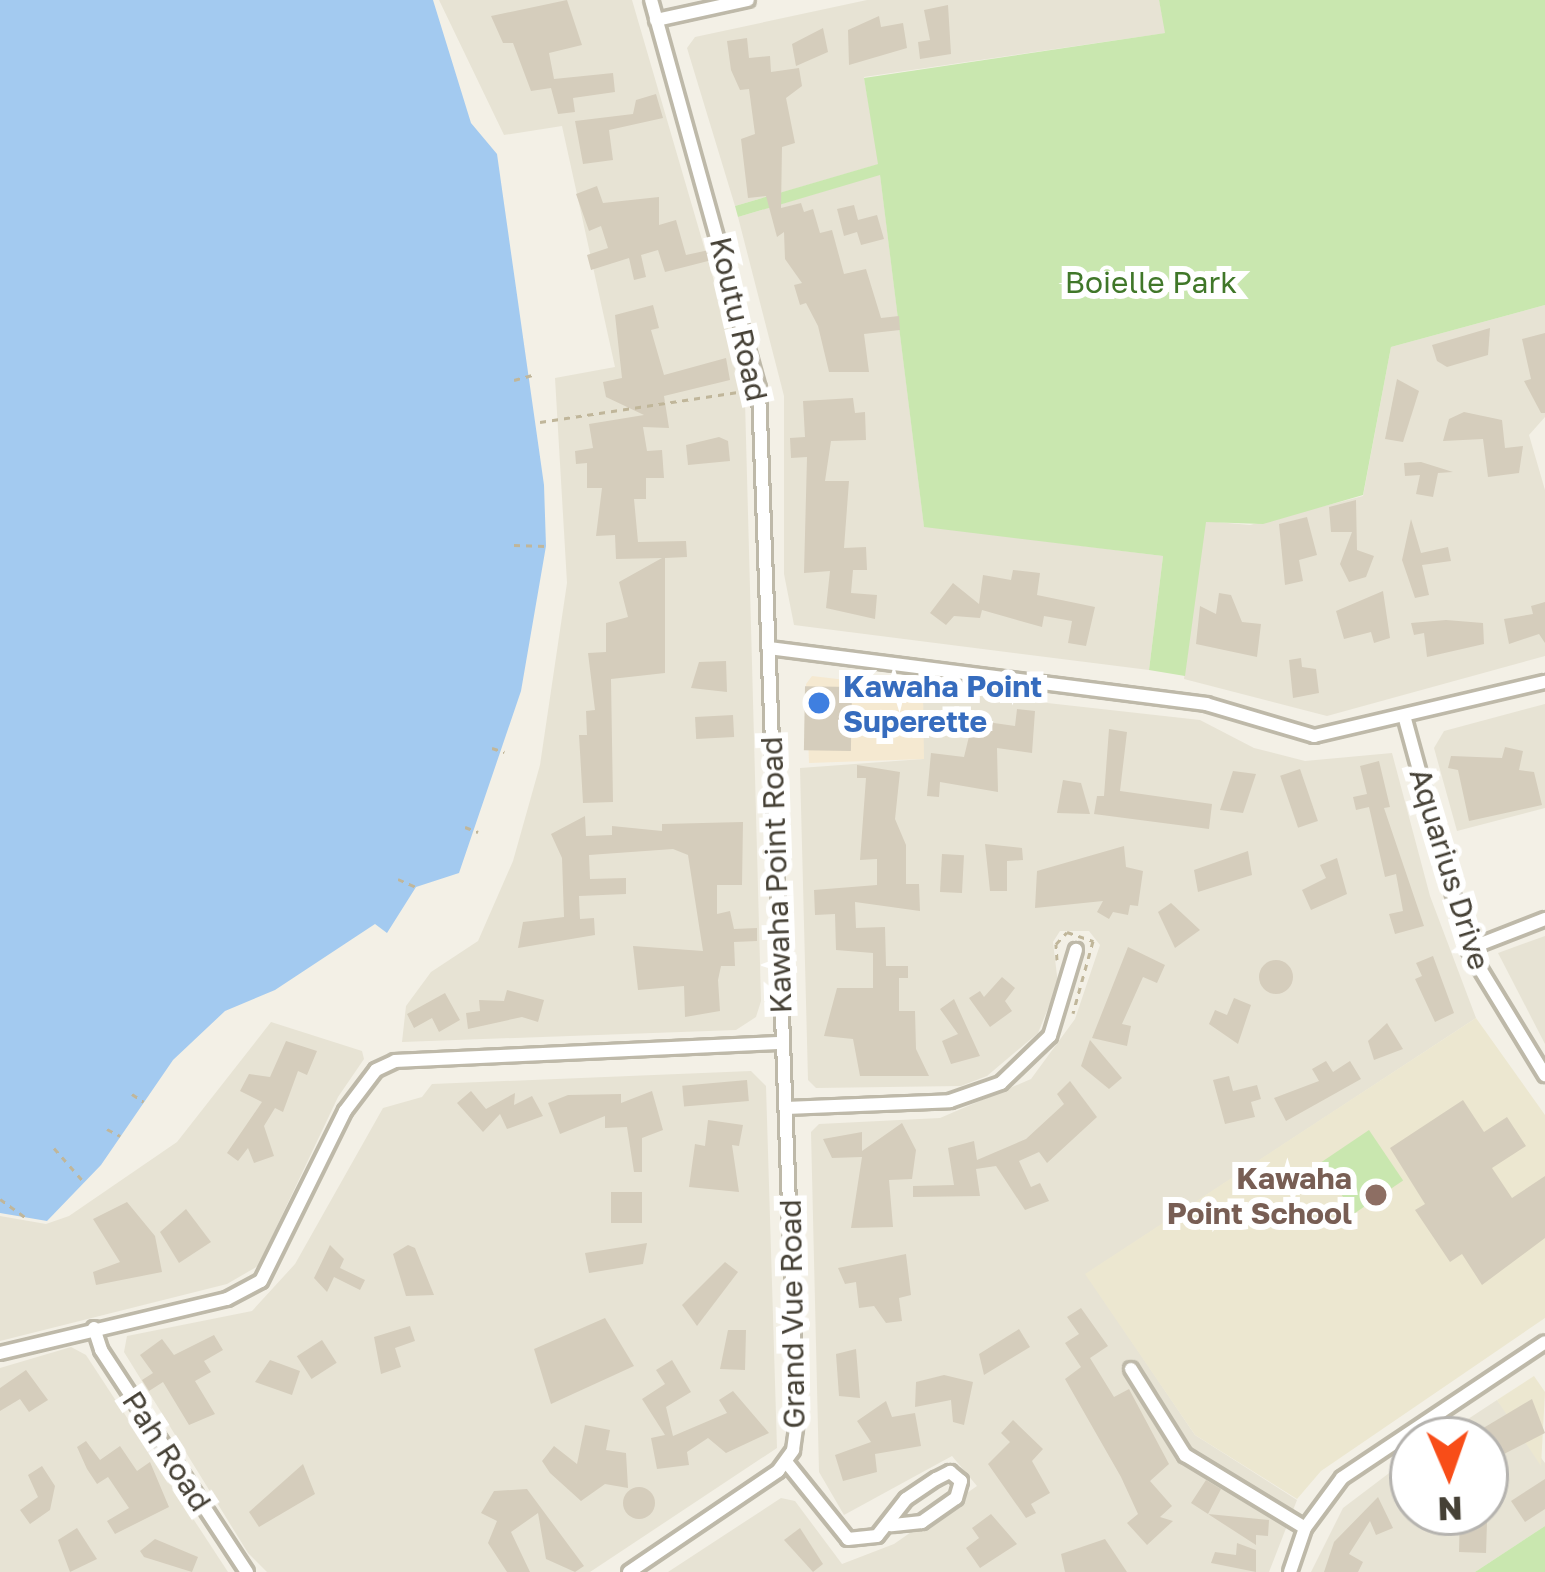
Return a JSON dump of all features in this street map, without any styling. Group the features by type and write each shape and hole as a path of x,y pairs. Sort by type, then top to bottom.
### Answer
{"street":[{"name":"Koutu Road","path":"651,0 759,389 769,648"},
{"path":"656,20 748,0"},
{"path":"769,648 1207,704 1314,736 1405,719 1545,682"},
{"name":"Kawaha Point Road","path":"0,1353 227,1298 261,1281 345,1111 376,1070 395,1060 783,1043 769,648"},
{"name":"Aquarius Drive","path":"1405,719 1468,949 1545,1075"},
{"path":"1468,949 1545,919"},
{"path":"786,1108 950,1101 1001,1083 1051,1036 1076,950"},
{"name":"Grand Vue Road","path":"628,1572 787,1463 797,1408 783,1043"},
{"name":"Pah Road","path":"94,1328 101,1350 247,1572"},
{"path":"1290,1572 1305,1528 1360,1464 1545,1342"},
{"path":"1131,1369 1184,1455 1305,1528"},
{"path":"787,1463 836,1533 862,1540 891,1525 922,1522 956,1498 961,1481 950,1472 936,1479 906,1499 891,1525"}],"path":[{"path":"514,380 533,375"},
{"path":"540,422 759,389"},
{"path":"514,545 546,547"},
{"path":"492,748 503,752"},
{"path":"466,826 478,832"},
{"path":"398,879 416,887"},
{"path":"1060,967 1060,937 1086,933 1094,956 1069,1021"},
{"path":"132,1094 143,1102"},
{"path":"107,1130 120,1136"},
{"path":"54,1148 83,1181"},
{"path":"0,1199 26,1218"}],"shaded area":[{"path":"439,0 632,0 733,346 745,401 761,1001 756,1017 736,1030 402,1042 406,1006 431,972 478,941 513,861 540,765 567,583 555,378 615,367 562,126 504,135"},
{"path":"867,0 1159,0 1166,33 864,77 879,164 735,206 687,48 695,37"},
{"path":"880,174 924,526 1163,556 1149,670 794,625 784,574 784,396 738,217"},
{"path":"1545,305 1545,417 1529,435 1545,490 1545,656 1327,716 1184,679 1205,521 1250,525 1363,496 1391,347"},
{"path":"812,676 923,689 924,759 809,763 806,684"},
{"path":"923,689 1200,720 1254,748 1305,761 1392,753 1430,896 1476,1018 1086,1274 1195,1435 1297,1500 1269,1572 668,1572 781,1498 795,1501 842,1564 894,1544 977,1486 952,1456 844,1515 819,1472 811,1132 819,1124 940,1118 1031,1079 1075,1019 1100,945 1089,931 1060,931 1053,942 1058,984 1038,1033 987,1076 961,1086 816,1088 808,1080 800,768 923,759"},
{"path":"1545,704 1545,808 1457,831 1434,748 1444,731"},
{"path":"1545,936 1545,1044 1498,953"},
{"name":"Kawaha Point School","path":"1476,1018 1545,1115 1545,1318 1402,1416 1389,1416 1389,1425 1321,1471 1297,1499 1195,1435 1085,1274"},
{"path":"271,1022 362,1051 364,1059 338,1097 258,1266 227,1284 0,1341 0,1216 46,1224 69,1216 177,1142"},
{"path":"751,1071 766,1086 777,1448 590,1572 267,1572 248,1553 124,1352 127,1336 252,1311 295,1264 383,1108 422,1097 432,1084"},
{"path":"71,1347 86,1355 228,1572 0,1572 0,1368"},
{"path":"1534,1376 1545,1392 1541,1466 1509,1416 1497,1400"},
{"path":"1497,1400 1545,1463 1545,1526 1475,1572 1311,1572 1343,1508 1389,1473 1389,1536 1509,1536 1509,1416 1473,1416"}],"green space":[{"name":"Boielle Park","path":"1159,0 1545,0 1545,305 1391,347 1363,495 1263,524 1206,522 1185,676 1149,670 1163,556 924,527 880,175 738,217 735,206 878,164 864,78 1165,33"},
{"path":"1369,1130 1403,1181 1354,1214 1320,1163"},
{"path":"1545,1526 1545,1572 1475,1572"}],"water":[{"path":"0,0 433,0 471,123 497,154 544,485 546,546 521,691 459,873 416,887 387,933 375,924 275,990 225,1011 173,1060 101,1165 47,1221 0,1213"}],"building":[{"path":"567,0 582,45 549,53 554,79 613,73 615,92 573,98 575,112 558,114 551,88 531,91 513,43 503,43 491,16"},
{"path":"948,5 951,54 920,59 918,42 930,40 924,10"},
{"path":"879,16 881,27 903,23 907,48 849,65 848,30"},
{"path":"823,28 828,52 796,66 792,44"},
{"path":"747,38 749,58 770,56 771,72 799,68 802,86 786,98 795,143 782,147 781,208 801,203 804,212 813,209 820,233 832,230 844,274 866,269 881,318 899,316 900,330 864,334 869,372 829,372 818,326 806,303 800,305 794,285 802,283 785,259 784,232 777,237 766,196 748,198 741,139 755,134 749,89 740,90 727,41"},
{"path":"656,94 663,118 609,130 613,160 583,164 575,121 633,114 636,100"},
{"path":"597,186 603,203 659,197 659,225 676,220 686,255 709,250 712,260 665,272 658,250 641,255 646,277 634,280 629,258 591,270 587,255 608,248 601,226 589,231 576,194"},
{"path":"854,205 858,220 877,215 884,239 861,245 857,232 844,236 837,209"},
{"path":"653,305 659,328 651,330 664,375 726,358 730,380 664,396 669,428 643,427 647,451 662,450 664,478 646,478 646,499 634,499 638,542 686,541 687,557 665,558 665,673 611,679 613,802 583,803 579,735 587,735 586,711 595,710 588,653 606,652 606,623 628,617 619,582 662,558 616,559 615,535 596,536 602,488 587,488 587,463 576,464 575,451 593,448 589,424 644,415 606,397 603,382 622,378 615,315"},
{"path":"1490,328 1488,355 1447,367 1437,361 1432,345"},
{"path":"1545,333 1545,413 1541,413 1524,381 1531,379 1522,339"},
{"path":"1397,379 1419,391 1403,442 1385,439"},
{"path":"853,398 855,413 865,412 866,440 831,441 825,481 849,481 844,548 866,547 867,570 853,570 851,593 877,595 875,619 826,608 830,571 804,573 807,457 791,458 790,438 805,437 803,401"},
{"path":"1464,412 1502,420 1505,448 1523,446 1519,473 1488,477 1483,439 1443,441 1449,419"},
{"path":"719,437 728,441 730,461 688,465 686,445"},
{"path":"1421,462 1453,472 1438,473 1433,497 1416,494 1420,475 1405,476 1404,463"},
{"path":"1356,500 1357,550 1374,556 1366,577 1349,582 1340,564 1352,532 1331,532 1329,507"},
{"path":"1307,517 1317,555 1299,560 1303,581 1285,585 1279,524"},
{"path":"1411,519 1421,553 1448,547 1451,561 1422,565 1429,595 1415,598 1402,560"},
{"path":"1013,570 1040,573 1037,595 1095,607 1086,646 1068,643 1072,621 1044,616 1042,627 982,610 980,618 954,616 946,625 930,613 953,583 979,604 983,575 1011,580"},
{"path":"1383,591 1390,638 1374,643 1371,632 1344,639 1336,611"},
{"path":"1219,593 1231,595 1242,622 1261,624 1257,657 1196,644 1200,606 1216,614"},
{"path":"1545,602 1545,643 1539,634 1509,644 1504,619 1533,614 1531,606"},
{"path":"1411,623 1483,623 1484,644 1427,657 1424,633 1414,635"},
{"path":"1301,658 1302,667 1316,669 1319,693 1293,698 1289,660"},
{"path":"726,661 727,692 691,688 699,662"},
{"path":"805,686 852,687 851,751 804,750"},
{"path":"1017,709 1035,711 1032,753 997,748 998,792 940,782 939,797 927,796 931,753 964,757 973,720 1015,726"},
{"path":"733,715 734,737 696,739 695,717"},
{"path":"1109,729 1127,732 1120,791 1212,804 1209,829 1094,814 1097,796 1104,796"},
{"path":"1505,747 1523,751 1519,770 1534,772 1542,805 1469,821 1458,770 1448,768 1451,756 1502,758"},
{"path":"1379,761 1390,807 1384,808 1424,926 1395,934 1389,914 1403,911 1396,874 1385,877 1369,807 1356,810 1353,797 1367,794 1360,766"},
{"path":"857,765 900,772 895,819 906,845 906,884 919,884 920,911 855,902 856,928 885,927 886,966 908,966 908,978 899,978 899,1011 915,1011 916,1049 929,1076 860,1076 853,1039 824,1036 837,988 873,988 873,953 836,950 835,914 815,915 814,890 877,885 877,859 860,860 866,778 857,778"},
{"path":"1300,769 1318,821 1298,828 1280,776"},
{"path":"1233,771 1256,774 1243,813 1220,810"},
{"path":"1063,780 1081,783 1090,814 1057,813"},
{"path":"585,816 586,836 612,835 612,826 662,831 662,824 743,822 742,885 717,885 717,914 730,911 734,929 757,928 757,941 734,942 735,966 721,966 720,1011 685,1017 684,986 638,990 633,946 703,951 688,855 673,849 589,855 590,879 626,878 626,894 579,896 580,919 594,918 595,935 518,948 523,922 564,917 562,858 551,834"},
{"path":"985,844 1022,848 1023,860 1007,861 1007,891 990,891"},
{"path":"1124,846 1126,867 1143,871 1138,906 1130,905 1128,915 1113,912 1109,919 1097,912 1103,901 1035,908 1037,871"},
{"path":"1248,851 1252,875 1198,892 1194,870"},
{"path":"942,854 964,855 962,893 940,892"},
{"path":"1337,858 1347,894 1311,910 1302,890 1326,878 1320,865"},
{"path":"1171,903 1200,930 1175,948 1158,912"},
{"path":"1128,947 1165,965 1157,983 1143,977 1122,1024 1131,1026 1127,1046 1092,1038"},
{"path":"1433,956 1454,1013 1435,1022 1415,979 1422,976 1416,963"},
{"path":"1276,960 1288,965 1293,977 1288,989 1276,994 1264,989 1259,977 1264,965"},
{"path":"1002,977 1015,988 1005,1001 1012,1011 990,1027 969,998 980,991 984,997"},
{"path":"507,990 544,1000 538,1022 522,1017 468,1029 466,1013 480,1011 479,1000 504,1001"},
{"path":"445,993 460,1020 439,1032 432,1018 414,1028 407,1014"},
{"path":"1234,998 1251,1005 1238,1044 1209,1024 1215,1010 1227,1015"},
{"path":"954,999 980,1056 951,1064 942,1041 958,1034 940,1009"},
{"path":"1387,1023 1403,1049 1374,1060 1368,1041"},
{"path":"1090,1040 1122,1078 1109,1089 1081,1066"},
{"path":"286,1041 317,1051 307,1075 298,1071 283,1112 275,1108 264,1126 274,1156 254,1163 248,1148 238,1161 227,1153 262,1102 240,1091 249,1074 270,1077"},
{"path":"1326,1061 1333,1072 1350,1061 1361,1079 1286,1121 1274,1098 1319,1081 1312,1069"},
{"path":"1229,1076 1233,1091 1257,1085 1261,1099 1251,1102 1255,1117 1225,1124 1213,1080"},
{"path":"747,1080 749,1101 684,1107 682,1086"},
{"path":"1070,1081 1097,1117 1047,1163 1039,1152 1019,1161 1031,1187 1040,1183 1049,1201 1025,1210 996,1166 976,1169 980,1196 913,1197 913,1186 954,1185 948,1148 974,1141 977,1160 1026,1139 1064,1104 1057,1094"},
{"path":"471,1091 486,1109 515,1093 514,1105 532,1096 543,1116 507,1129 500,1114 483,1132 457,1103"},
{"path":"652,1091 663,1130 642,1138 642,1172 634,1172 627,1127 605,1128 605,1116 560,1134 548,1103 568,1095 621,1094 621,1103"},
{"path":"1463,1100 1484,1132 1507,1117 1526,1146 1492,1168 1512,1198 1545,1176 1545,1238 1482,1285 1462,1254 1450,1262 1415,1210 1425,1204 1390,1148"},
{"path":"708,1120 743,1125 739,1146 732,1145 739,1192 689,1187 695,1144 705,1146"},
{"path":"902,1123 916,1150 912,1179 889,1180 893,1227 851,1228 862,1157 832,1158 823,1139 862,1132 862,1151"},
{"path":"611,1192 642,1192 642,1223 611,1223"},
{"path":"127,1202 155,1236 162,1272 96,1285 93,1272 120,1262 93,1219"},
{"path":"186,1209 211,1242 179,1263 160,1232"},
{"path":"647,1243 643,1264 589,1273 585,1253"},
{"path":"330,1245 344,1259 340,1268 365,1280 360,1290 334,1277 327,1292 314,1278"},
{"path":"408,1245 415,1248 434,1295 406,1296 393,1254"},
{"path":"906,1254 911,1295 899,1298 902,1321 886,1323 874,1306 859,1308 856,1282 845,1284 838,1268"},
{"path":"725,1262 738,1272 697,1326 682,1305"},
{"path":"1081,1308 1108,1346 1090,1358 1114,1397 1129,1389 1169,1464 1150,1481 1172,1506 1160,1517 1173,1521 1147,1545 1127,1523 1138,1514 1065,1379 1081,1367 1065,1343 1079,1334 1067,1317"},
{"path":"605,1318 634,1366 551,1404 534,1349"},
{"path":"410,1326 415,1341 395,1348 401,1367 381,1374 374,1337"},
{"path":"1019,1329 1030,1347 984,1375 979,1354"},
{"path":"728,1330 746,1330 745,1370 720,1369"},
{"path":"214,1335 223,1350 204,1361 211,1372 195,1381 215,1414 189,1425 163,1382 149,1391 142,1380 153,1373 140,1355 162,1339 174,1355"},
{"path":"322,1340 337,1363 312,1379 297,1356"},
{"path":"856,1349 860,1398 839,1396 836,1354"},
{"path":"270,1360 300,1371 292,1395 255,1382"},
{"path":"672,1360 691,1392 666,1407 673,1436 727,1413 719,1400 733,1391 769,1433 726,1453 708,1438 687,1452 689,1465 657,1469 651,1438 665,1435 642,1399 665,1384 656,1370"},
{"path":"26,1370 48,1400 29,1412 20,1399 0,1411 0,1388"},
{"path":"944,1375 973,1382 964,1425 953,1422 951,1400 915,1407 916,1382"},
{"path":"1532,1399 1545,1433 1509,1451 1509,1416 1503,1416"},
{"path":"886,1401 892,1417 915,1413 921,1446 875,1454 877,1472 843,1481 835,1455 871,1442 857,1421"},
{"path":"1013,1420 1043,1449 1032,1461 1050,1493 1031,1504 1036,1513 1026,1518 988,1464 1010,1442 1001,1433"},
{"path":"585,1425 610,1430 606,1450 626,1453 628,1488 605,1484 581,1501 550,1473 542,1461 554,1446 577,1464"},
{"path":"86,1441 100,1460 120,1446 137,1471 150,1462 169,1507 115,1534 107,1521 129,1508 108,1477 97,1484 87,1469 77,1447"},
{"path":"303,1464 315,1494 259,1527 249,1512"},
{"path":"42,1466 55,1486 50,1510 30,1524 20,1510 38,1497 28,1475"},
{"path":"1545,1479 1545,1509 1525,1522 1511,1501"},
{"path":"1206,1480 1221,1489 1208,1514 1191,1503"},
{"path":"639,1487 650,1492 655,1503 650,1514 639,1519 628,1514 623,1503 628,1492"},
{"path":"527,1489 584,1566 575,1572 546,1559 538,1513 511,1532 530,1572 507,1572 488,1543 497,1521 481,1513 494,1491"},
{"path":"1378,1497 1389,1530 1376,1535 1370,1521 1349,1554 1363,1562 1358,1572 1324,1572 1334,1542"},
{"path":"991,1514 1017,1544 980,1568 966,1548 979,1538 972,1528"},
{"path":"1208,1514 1269,1520 1268,1536 1256,1535 1256,1545"},
{"path":"77,1528 97,1559 70,1572 58,1540"},
{"path":"800,1528 823,1564 813,1572 784,1540"},
{"path":"1459,1536 1487,1536 1486,1553 1459,1552"},
{"path":"155,1539 198,1557 192,1572 144,1557 140,1551"},
{"path":"1105,1539 1127,1572 1065,1572 1061,1554"},
{"path":"1237,1543 1256,1550 1256,1572 1211,1563 1215,1552 1236,1555"}],"place":[{"name":"Kawaha Point Superette","path":"819,703"},
{"name":"Kawaha Point School","path":"1376,1195"}]}
